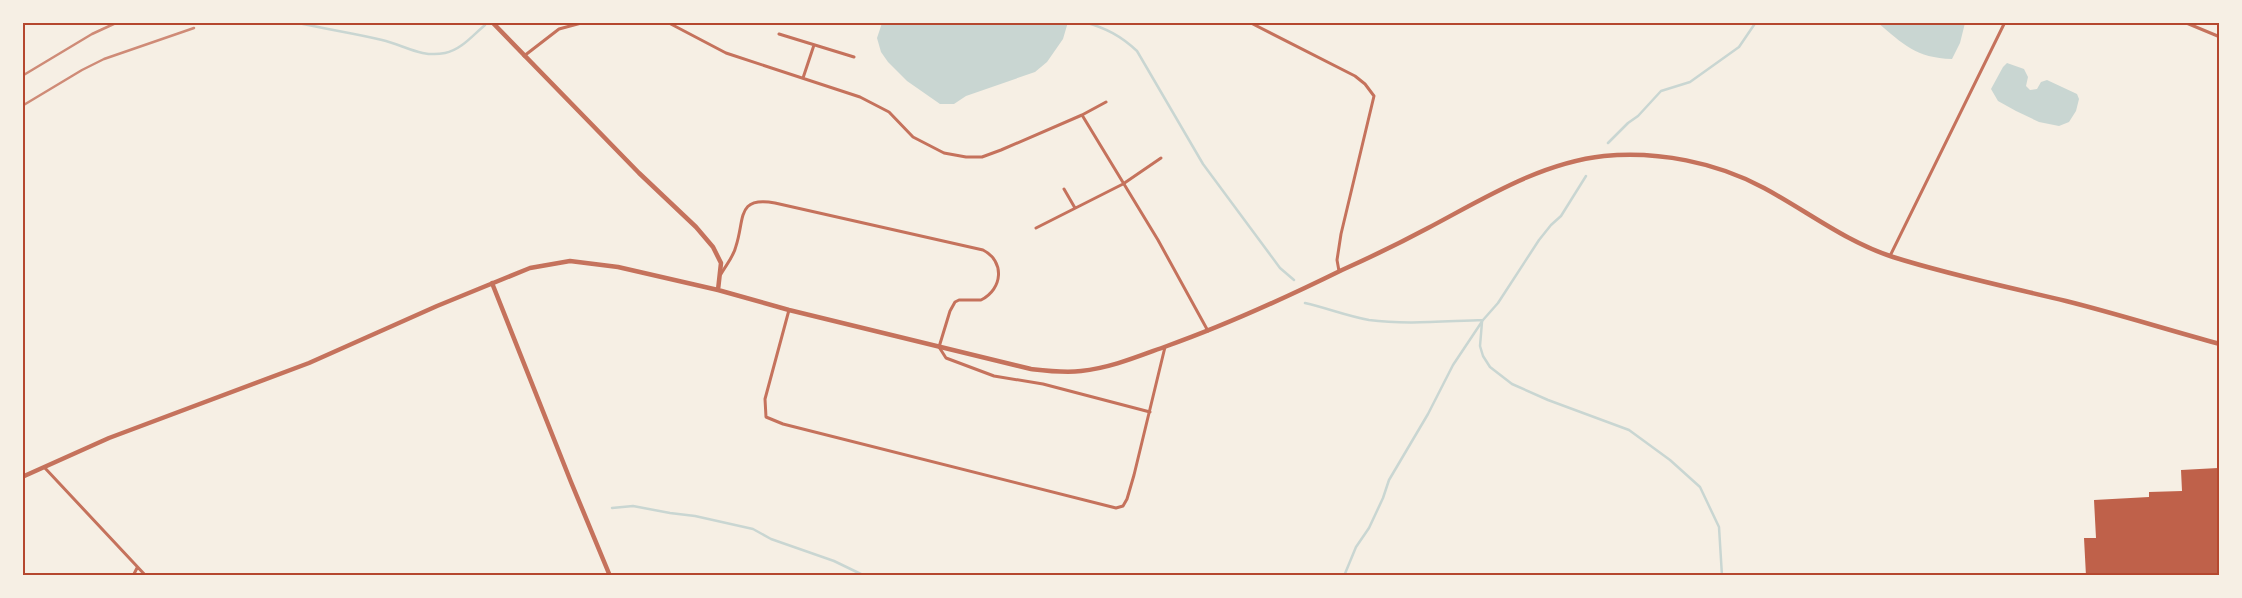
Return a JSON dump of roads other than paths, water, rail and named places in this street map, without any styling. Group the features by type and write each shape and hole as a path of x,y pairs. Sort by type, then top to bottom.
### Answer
{"street":[{"path":"492,22 696,227 713,247 720,260 721,274 718,290"},
{"path":"524,56 559,29 585,22"},
{"path":"667,22 726,53 879,105 889,112 912,137 944,152 966,157 982,157 1001,150 1082,115 1106,102"},
{"path":"1249,22 1355,76 1366,84 1374,96 1341,234 1337,260 1339,272"},
{"path":"1890,256 2005,22"},
{"path":"2184,22 2220,37"},
{"path":"779,34 854,57"},
{"path":"803,78 814,45"},
{"path":"1082,115 1158,240 1208,332"},
{"path":"22,477 109,438 309,363 530,268 570,261 618,268 718,290 789,310 1031,369 1061,373 1085,371 1117,364 1208,332 1339,272 1527,178 1561,165 1604,156 1651,156 1714,167 1763,187 1843,235 1890,256 1973,280 2067,302 2220,344"},
{"path":"1036,228 1123,184 1161,158"},
{"path":"1064,189 1075,208"},
{"path":"721,274 736,248 744,211 754,201 775,203 983,250 990,254 996,262 999,271 993,291 982,300 965,298 955,302 950,311 939,347 946,358 994,376 1043,384 1150,412"},
{"path":"492,283 610,576"},
{"path":"789,310 765,399 766,417 783,424 1116,508 1123,506 1127,499 1165,347"},
{"path":"44,467 146,576"},
{"path":"133,576 137,568"}],"waterway":[{"path":"295,22 382,40 428,54 445,53 456,49 485,25"},
{"path":"1084,22 1113,33 1137,51 1203,164 1280,268 1294,280"},
{"path":"1608,143 1638,116 1661,91 1690,82 1739,47 1756,22"},
{"path":"1344,576 1356,547 1369,528 1389,480 1428,414 1453,365 1483,320 1498,303 1539,240 1561,216 1586,176"},
{"path":"1305,303 1369,320 1397,322 1483,320"},
{"path":"1482,322 1480,346 1483,356 1490,367 1512,384 1548,400 1629,430 1670,460 1700,487 1719,527 1722,576"},
{"path":"612,508 633,506 695,516 753,529 771,539 834,561 865,576"}],"railway":[{"path":"22,76 92,34 118,22"},
{"path":"22,106 104,59 194,28"}]}
